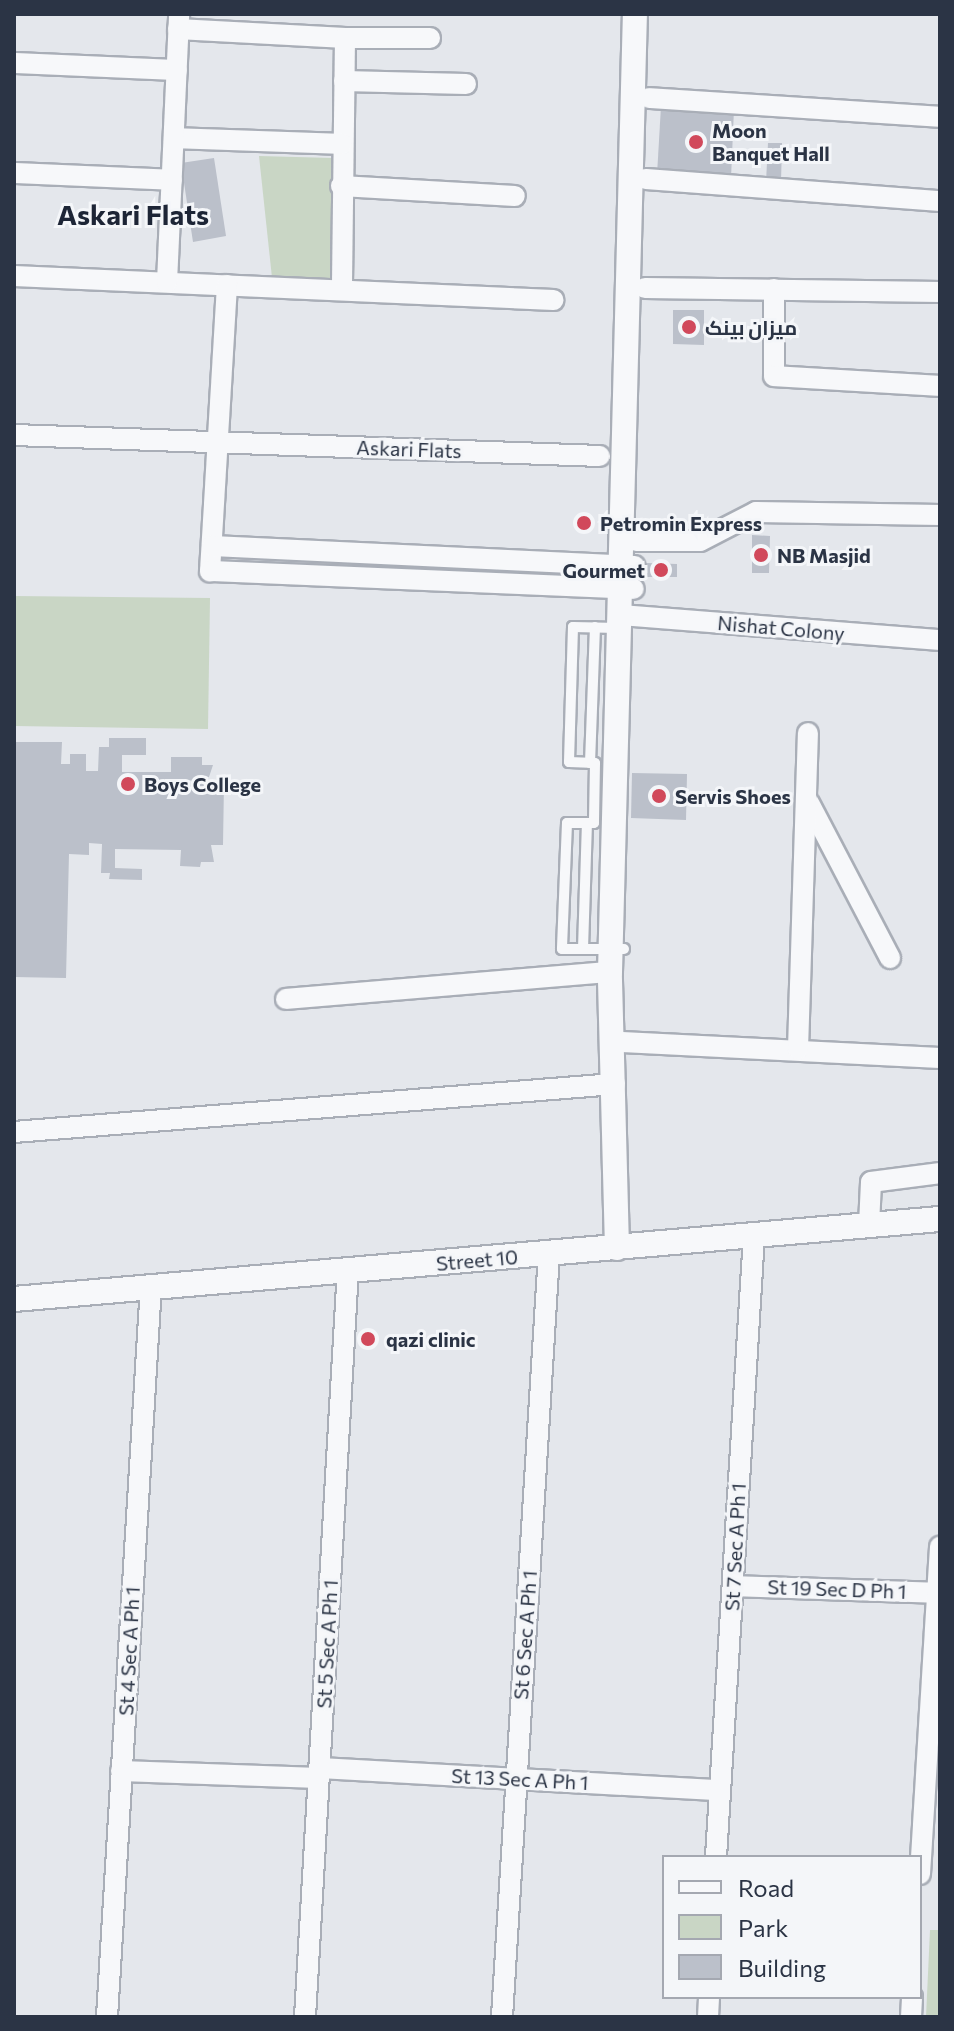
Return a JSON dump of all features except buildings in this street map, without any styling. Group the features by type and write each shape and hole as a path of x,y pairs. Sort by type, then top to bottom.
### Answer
{"street":[{"path":"615,1084 610,1074 615,957 613,789 629,577 635,14"},
{"path":"629,577 636,541 650,14"},
{"path":"167,282 179,22 345,38 430,38"},
{"path":"342,290 345,38"},
{"path":"14,63 177,70"},
{"path":"344,81 466,84"},
{"path":"649,98 940,117"},
{"path":"174,138 342,144"},
{"path":"14,173 172,180"},
{"path":"646,179 940,201"},
{"path":"341,186 515,196"},
{"path":"14,276 553,300"},
{"path":"227,285 210,571 412,579 629,577"},
{"path":"645,288 940,292"},
{"path":"774,289 774,376 940,386"},
{"name":"Askari Flats","path":"14,435 600,456"},
{"path":"636,541 700,541 756,512 940,515"},
{"path":"212,546 412,556 629,577"},
{"path":"412,556 412,579"},
{"name":"Nishat Colony","path":"625,620 940,640"},
{"path":"798,1049 808,733"},
{"path":"807,799 890,958"},
{"path":"286,999 615,957"},
{"path":"615,957 622,1042 615,1084 617,1248"},
{"path":"622,1042 940,1058"},
{"path":"14,1132 615,1084"},
{"path":"869,1225 871,1182 940,1173"},
{"name":"Street 10","path":"14,1299 940,1219"},
{"name":"St 7 Sec A Ph 1","path":"716,1855 754,1236"},
{"name":"St 6 Sec A Ph 1","path":"502,2017 549,1254"},
{"name":"St 5 Sec A Ph 1","path":"305,2017 348,1270"},
{"name":"St 4 Sec A Ph 1","path":"107,2017 151,1286"},
{"path":"921,1855 940,1547"},
{"name":"St 19 Sec D Ph 1","path":"733,1586 939,1593"},
{"name":"St 13 Sec A Ph 1","path":"121,1771 516,1778 719,1790"}],"lane":[{"path":"615,957 583,949 562,949 567,823 594,823 613,789 595,763 569,762 573,627 595,627 625,620"},
{"path":"590,763 595,627"},
{"path":"583,949 587,823"}],"green space":[{"path":"259,156 333,158 331,290 273,287"},
{"path":"14,596 210,598 208,729 14,726"},
{"path":"930,1930 940,1930 940,2017 926,2017"}],"place":[{"name":"Moon Banquet Hall","path":"696,142"},
{"name":"میزان بینک","path":"689,327"},
{"name":"Petromin Express","path":"584,523"},
{"name":"NB Masjid","path":"761,555"},
{"name":"Gourmet","path":"661,570"},
{"name":"Boys College","path":"128,784"},
{"name":"Servis Shoes","path":"659,796"},
{"name":"qazi clinic","path":"368,1339"}],"district":[{"name":"Askari Flats","path":"133,214"}]}
